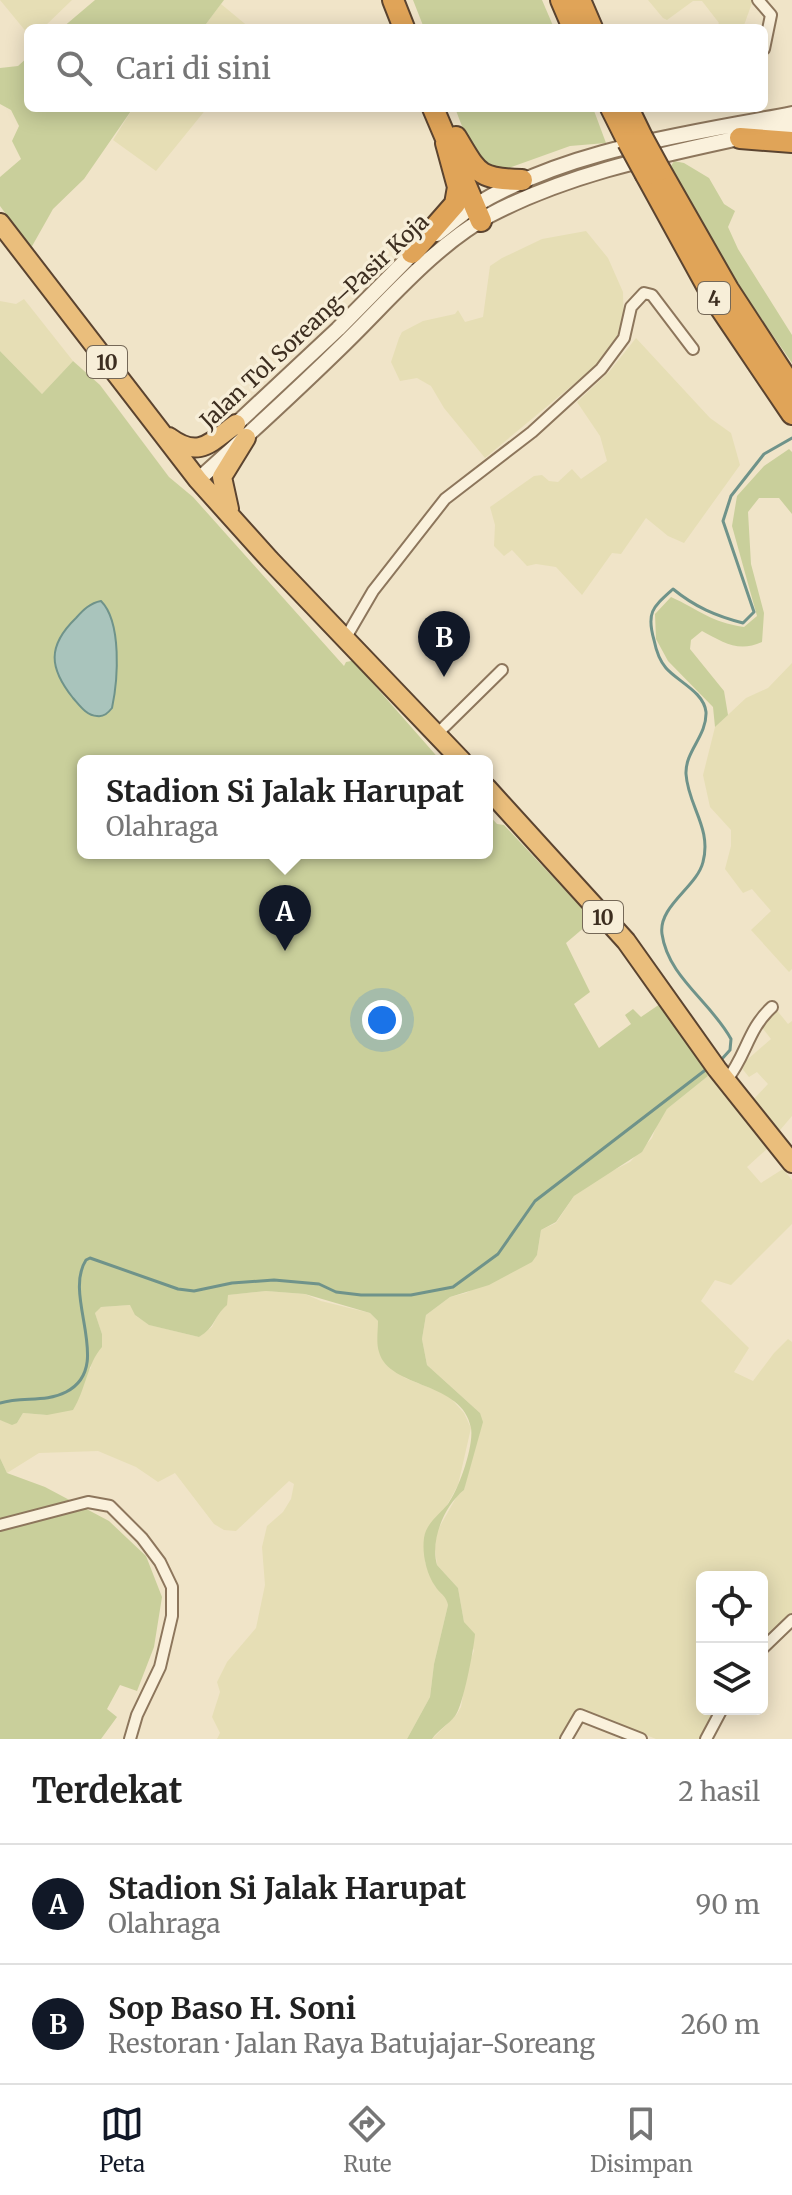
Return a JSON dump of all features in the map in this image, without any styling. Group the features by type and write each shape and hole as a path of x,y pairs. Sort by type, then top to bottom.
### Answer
{"highway":[{"path":"393,0 402,24"},
{"path":"405,0 414,24"},
{"path":"561,0 571,24"},
{"path":"580,0 590,24"},
{"path":"435,112 482,211"},
{"path":"412,253 455,204 458,187 446,112"},
{"name":"4","path":"614,112 635,140 653,173 713,297 792,414"},
{"name":"4","path":"629,112 635,140"},
{"path":"740,138 792,142"},
{"path":"451,140 483,176 496,180 522,180"},
{"name":"4","path":"653,173 792,387"},
{"name":"10","path":"0,223 193,474 456,755"},
{"path":"160,430 182,446 193,449 241,431"},
{"path":"230,515 222,477 241,431"},
{"name":"10","path":"493,795 626,941 717,1068 792,1163"}],"street":[{"path":"758,0 771,15 768,30"},
{"name":"Jalan Tol Soreang–Pasir Koja","path":"193,474 482,211 522,180 624,148 792,114"},
{"name":"Jalan Tol Soreang–Pasir Koja","path":"241,431 412,253 482,211 602,170 792,126"},
{"path":"345,639 373,591 445,499 532,432 601,369 624,338 631,307 639,295 652,295 693,349"},
{"path":"437,734 502,670"},
{"path":"717,1068 742,1059 759,1021 772,1007"},
{"path":"0,1525 88,1502 110,1506 142,1538 160,1562 172,1587 172,1616 160,1667 137,1715 130,1739"},
{"path":"768,1643 792,1620"},
{"path":"566,1739 581,1715 641,1739"},
{"path":"706,1739 719,1715"}],"shaded area":[{"path":"0,0 72,0 47,24 24,24 24,29"},
{"path":"648,0 753,0 744,24 718,24 702,1 693,1 667,20"},
{"path":"221,4 245,24 206,24"},
{"path":"130,112 204,112 156,171 113,140"},
{"path":"586,231 608,258 623,292 624,331 604,359 485,458 444,408 431,386 417,378 400,381 391,362 399,338 402,332 423,321 455,314 458,310 465,322 483,317 490,266 542,239"},
{"path":"24,299 73,361 42,394 0,351 0,301 16,304"},
{"path":"636,338 710,418 731,433 740,465 684,543 668,536 646,518 621,554 612,553 582,595 556,567 527,566 512,550 504,556 494,546 495,525 490,507 534,476 542,475 549,481 558,482 572,469 581,479 607,461 600,436 577,402 609,372"},
{"path":"792,663 792,969 789,972 751,930 771,911 752,889 743,893 725,869 731,846 731,830 710,807 703,775 715,727 746,698 768,688"},
{"path":"775,1008 788,1024 792,1021 792,1116 775,1136 749,1104 768,1084 757,1072 749,1077 740,1066 771,1039 760,1025"},
{"path":"708,1076 718,1084 768,1148 747,1167 761,1183 783,1169 792,1180 792,1224 731,1285 715,1280 701,1301 749,1348 734,1372 753,1381 788,1339 792,1342 792,1616 768,1638 768,1571 696,1571 696,1715 716,1715 702,1739 656,1739 579,1708 563,1739 432,1739 461,1707 468,1665 474,1651 464,1622 458,1588 437,1565 435,1549 436,1533 457,1496 464,1490 480,1413 427,1365 422,1339 426,1315 450,1297 466,1293 537,1255 541,1230 556,1223 574,1196 602,1176 630,1162 652,1138 667,1109"},
{"path":"266,1291 305,1294 370,1313 378,1321 378,1345 405,1378 448,1395 464,1413 471,1428 458,1485 425,1562 435,1586 446,1597 448,1605 434,1664 430,1697 407,1739 217,1739 220,1733 212,1717 220,1692 217,1682 227,1662 256,1628 265,1585 262,1547 267,1526 283,1512 291,1499 294,1484 289,1481 236,1531 224,1530 214,1524 175,1473 158,1482 136,1467 98,1451 39,1453 7,1473 0,1458 0,1420 17,1423 23,1413 47,1415 91,1368 102,1334 95,1313 100,1307 131,1305 136,1316 150,1325 199,1337 212,1327 227,1295"}],"green space":[{"path":"95,0 224,0 206,24 67,24"},
{"path":"413,0 542,0 552,24 422,24"},
{"path":"24,61 24,112 130,112 84,179 53,209 31,248 0,206 0,177 21,159 12,141 19,126 11,110 0,104 0,68 18,66"},
{"path":"457,112 594,112 606,143 570,146 506,169 495,167 478,155"},
{"path":"674,161 684,163 709,178 724,204 735,211 728,227 738,249 792,335 792,363 719,257 671,166"},
{"path":"0,351 42,394 73,361 100,385 169,477 193,497 344,666 346,662 356,660 436,755 77,755 77,859 493,859 493,820 504,825 593,920 566,943 590,992 574,1004 599,1048 631,1024 625,1015 633,1009 641,1017 660,1004 698,1055 708,1076 667,1109 642,1152 574,1196 556,1222 541,1230 537,1255 532,1262 489,1285 450,1297 426,1315 422,1339 427,1365 480,1413 483,1422 464,1490 445,1514 435,1545 437,1565 458,1588 464,1622 475,1634 468,1677 458,1710 432,1739 407,1739 430,1697 434,1664 448,1605 429,1575 424,1556 424,1538 430,1523 448,1504 457,1488 468,1456 471,1428 465,1413 455,1402 396,1373 385,1364 378,1348 378,1321 370,1313 305,1294 266,1291 228,1295 227,1305 199,1337 149,1325 135,1315 130,1305 101,1307 95,1313 102,1334 102,1347 73,1410 47,1415 23,1413 12,1425 0,1420"},
{"path":"789,449 792,452 792,514 779,498 759,498 748,512 751,564 764,613 762,642 738,646 702,631 691,640 690,649 724,691 728,715 715,727 713,707 668,661 656,639 655,614 671,597 732,625 744,627 757,616 732,526 737,496 764,466"},
{"path":"0,1458 7,1473 45,1487 109,1521 146,1556 162,1597 154,1647 137,1691 120,1685 107,1709 117,1717 101,1739 0,1739"}],"water":[{"path":"101,601 108,610 115,637 116,682 112,708 106,714 93,716 65,687 59,677 55,657 60,638 67,628 87,607"}],"waterway":[{"path":"721,1060 730,1050 731,1039 672,963 662,934 666,914 694,880 703,862 704,838 686,774 706,712 695,693 661,662 651,616 656,606 673,589 698,606 743,623 754,612 723,521 731,496 764,454 792,438"},
{"path":"0,1403 58,1395 80,1381 88,1349 80,1275 86,1260 90,1258 178,1289 194,1291 232,1283 274,1280 319,1284 336,1292 361,1295 411,1295 453,1287 498,1254 535,1201 708,1068"}],"place":[{"name":"Sop Baso H. Soni","path":"444,677"},
{"name":"Stadion Si Jalak Harupat","path":"285,951"}]}
